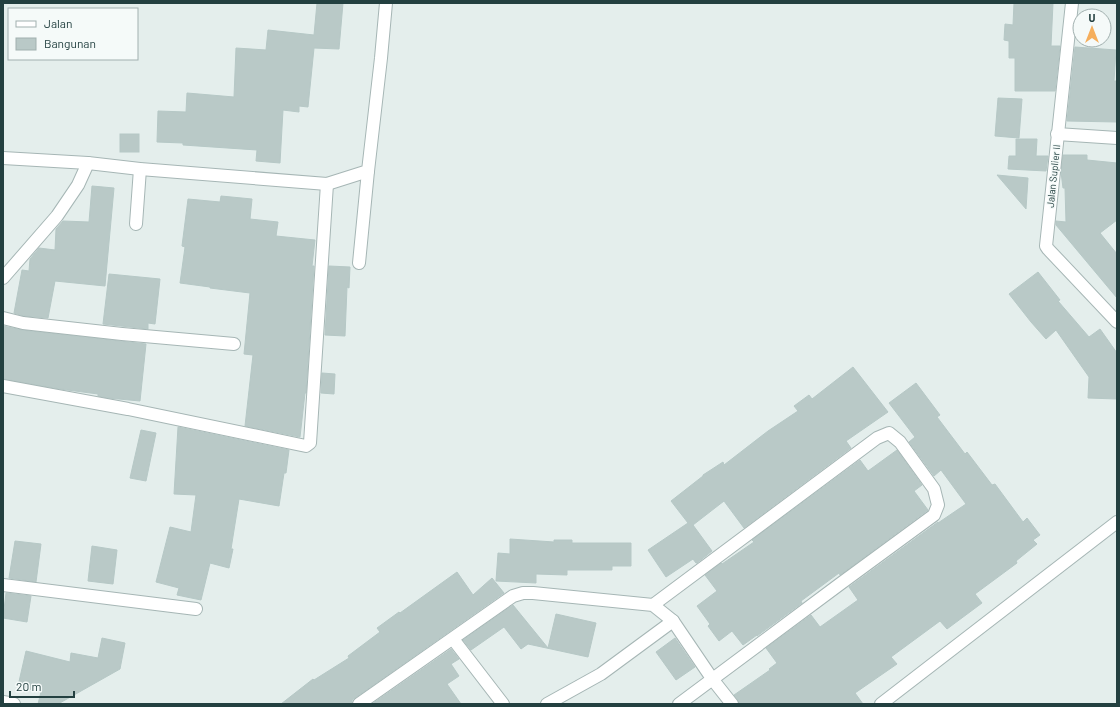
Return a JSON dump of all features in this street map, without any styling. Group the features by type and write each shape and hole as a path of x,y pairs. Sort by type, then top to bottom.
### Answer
{"street":[{"path":"360,263 386,3"},
{"name":"Jalan Suplier II","path":"1072,3 1046,246 1117,322"},
{"path":"1057,134 1117,138"},
{"path":"3,158 88,163 140,169 327,184 368,171"},
{"path":"3,278 56,216 78,185 88,163"},
{"path":"136,224 140,169"},
{"path":"3,386 128,409 306,446 310,443 327,184"},
{"path":"3,318 23,323 129,335 234,344"},
{"path":"653,605 877,438 889,433 900,442 934,489 938,505 934,515 679,704"},
{"path":"881,704 1117,522"},
{"path":"3,585 196,608"},
{"path":"359,704 513,596 523,593 653,605 673,621 713,680 732,704"},
{"path":"547,704 601,674 673,621"},
{"path":"453,639 503,704"},
{"path":"3,702 14,704"}],"building":[{"path":"317,3 343,3 339,49 314,48 308,107 299,106 299,112 283,110 280,163 256,161 257,150 157,142 158,111 186,112 187,93 234,97 236,48 266,50 268,30 314,35"},
{"path":"1014,3 1053,3 1051,46 1060,46 1055,91 1015,91 1015,58 1009,58 1009,41 1004,40 1005,24 1013,25"},
{"path":"1075,48 1116,50 1114,81 1117,81 1117,122 1067,121"},
{"path":"998,98 1022,99 1019,138 995,136"},
{"path":"120,134 139,134 139,152 120,152"},
{"path":"1016,139 1037,139 1036,156 1048,156 1046,171 1008,169 1009,156 1016,156"},
{"path":"1063,155 1087,155 1087,160 1117,163 1117,220 1100,233 1117,254 1117,298 1056,225 1056,221 1066,222 1065,188 1063,188 1061,172"},
{"path":"997,175 1028,178 1026,209"},
{"path":"92,186 114,188 105,286 55,281 48,318 24,316 14,313 22,270 29,271 30,259 39,248 55,250 56,229 63,221 89,222"},
{"path":"221,196 252,199 250,219 278,222 276,236 315,240 312,266 314,266 306,393 300,437 245,426 253,355 244,354 250,293 180,283 185,247 182,246 188,199 220,202"},
{"path":"329,266 350,267 349,288 347,287 345,336 325,335"},
{"path":"1038,272 1060,300 1058,301 1089,337 1100,329 1117,353 1117,399 1088,398 1089,377 1056,330 1046,339 1009,294"},
{"path":"109,274 160,279 155,324 148,323 148,329 103,324"},
{"path":"3,326 22,330 146,344 140,401 108,398 98,396 98,394 3,379"},
{"path":"853,367 888,412 846,441 851,448 744,528 724,501 693,525 712,551 697,563 693,559 666,577 648,550 688,523 671,501 703,475 723,462 724,465 768,431 798,411 794,406 809,395 812,399"},
{"path":"322,373 335,374 334,394 321,393"},
{"path":"916,383 940,415 937,417 965,454 967,452 992,485 995,484 1023,522 1027,518 1040,535 1033,540 1037,544 1016,561 1017,563 975,594 982,603 947,629 940,621 891,657 897,664 855,693 863,704 739,704 734,695 770,670 769,669 777,663 766,648 811,615 820,627 858,600 849,587 938,522 966,504 941,470 934,476 909,442 915,437 889,403"},
{"path":"178,427 289,450 279,506 239,499 231,549 233,549 229,568 210,563 201,600 177,595 179,588 156,582 170,527 191,532 196,495 174,494"},
{"path":"141,430 156,433 146,481 130,478"},
{"path":"897,450 922,485 914,491 928,510 840,575 839,573 801,601 802,603 743,645 732,631 719,641 708,626 710,624 697,606 717,591 705,575 754,542 752,540 860,460 868,471"},
{"path":"510,539 554,542 554,540 572,540 572,543 631,543 631,566 612,566 612,570 567,570 567,575 536,574 536,583 496,581 498,553 510,554"},
{"path":"15,541 41,544 36,582 9,578"},
{"path":"92,546 117,550 113,584 88,581"},
{"path":"457,572 473,595 492,578 504,593 352,700 352,704 281,704 313,679 314,680 349,658 348,656 380,632 377,628"},
{"path":"6,593 31,596 27,622 3,618"},
{"path":"513,605 548,648 556,614 596,623 588,657 528,644 521,649 504,627 471,650 463,640"},
{"path":"102,638 125,643 120,669 58,704 38,704 41,692 18,686 26,651 70,662 71,653 98,658"},
{"path":"675,638 695,667 676,680 656,652"},
{"path":"451,649 459,659 451,664 459,676 447,684 461,704 372,704"}]}
